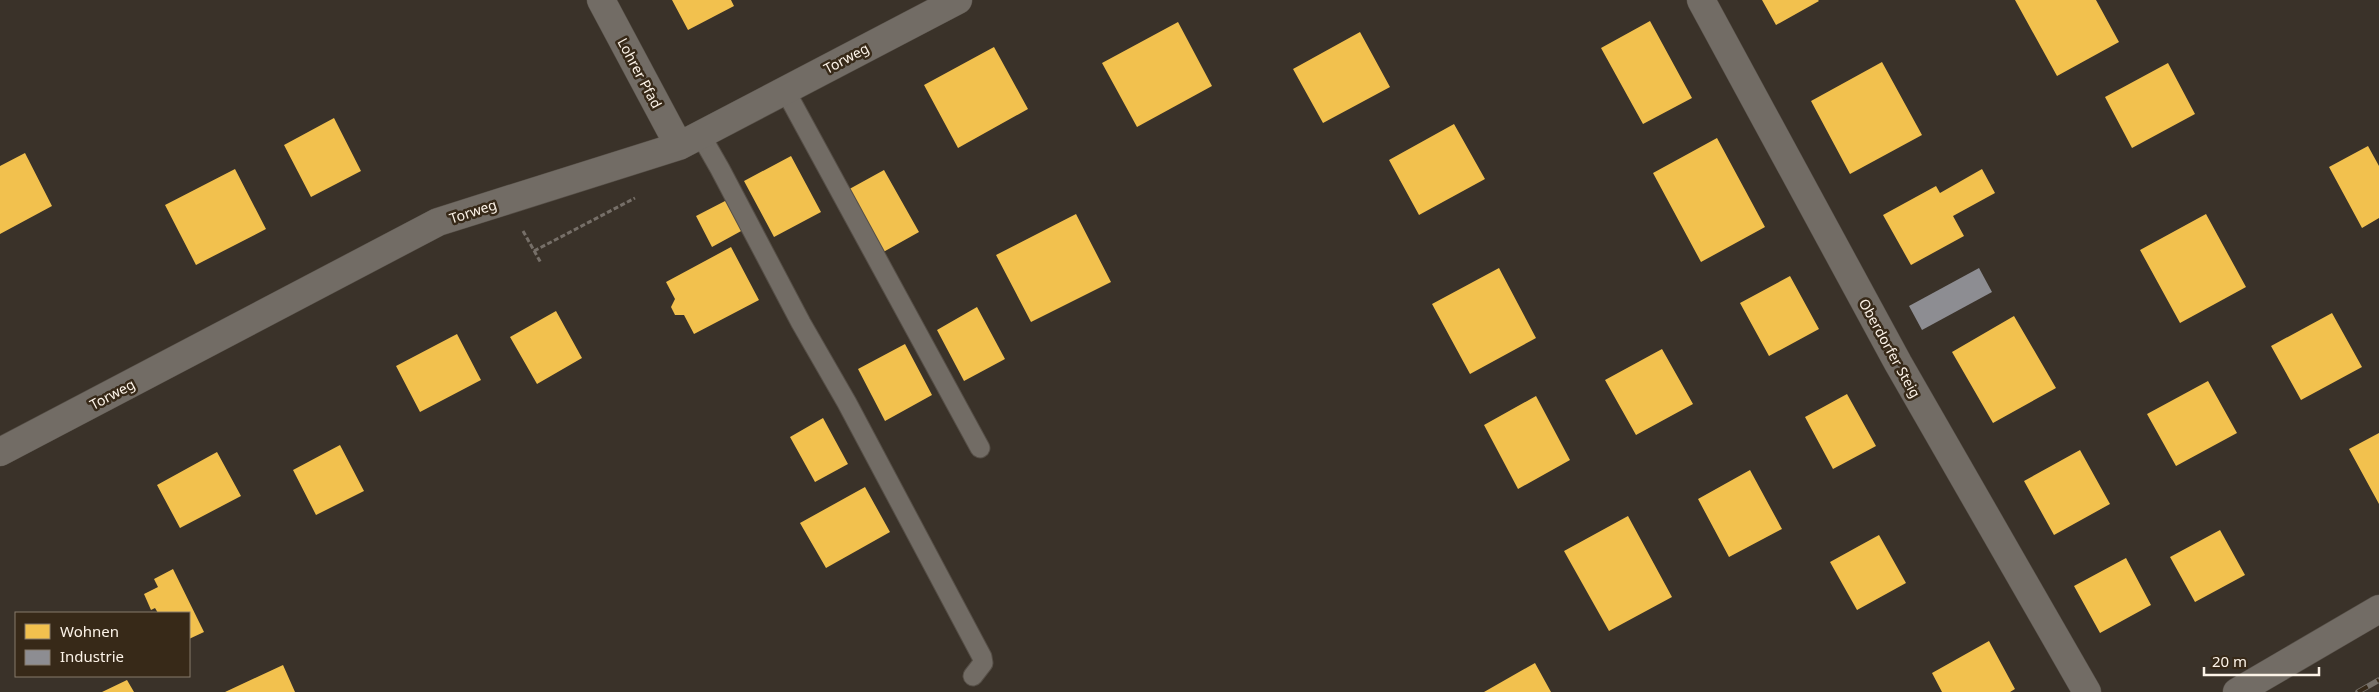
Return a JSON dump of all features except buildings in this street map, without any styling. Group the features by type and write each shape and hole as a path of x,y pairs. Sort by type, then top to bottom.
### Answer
{"street":[{"name":"Lohrer Pfad","path":"601,0 689,140"},
{"name":"Torweg","path":"0,452 438,222 689,140 958,0"},
{"name":"Oberdorfer Steig","path":"1701,0 1898,363 2087,692"},
{"path":"2237,692 2379,609"}],"lane":[{"path":"785,90 980,448"},
{"path":"689,140 720,168 801,323 847,403 982,657 983,664 973,676"}],"path":[{"path":"534,251 636,197"}],"railway":[{"path":"2358,692 2379,680"}]}
